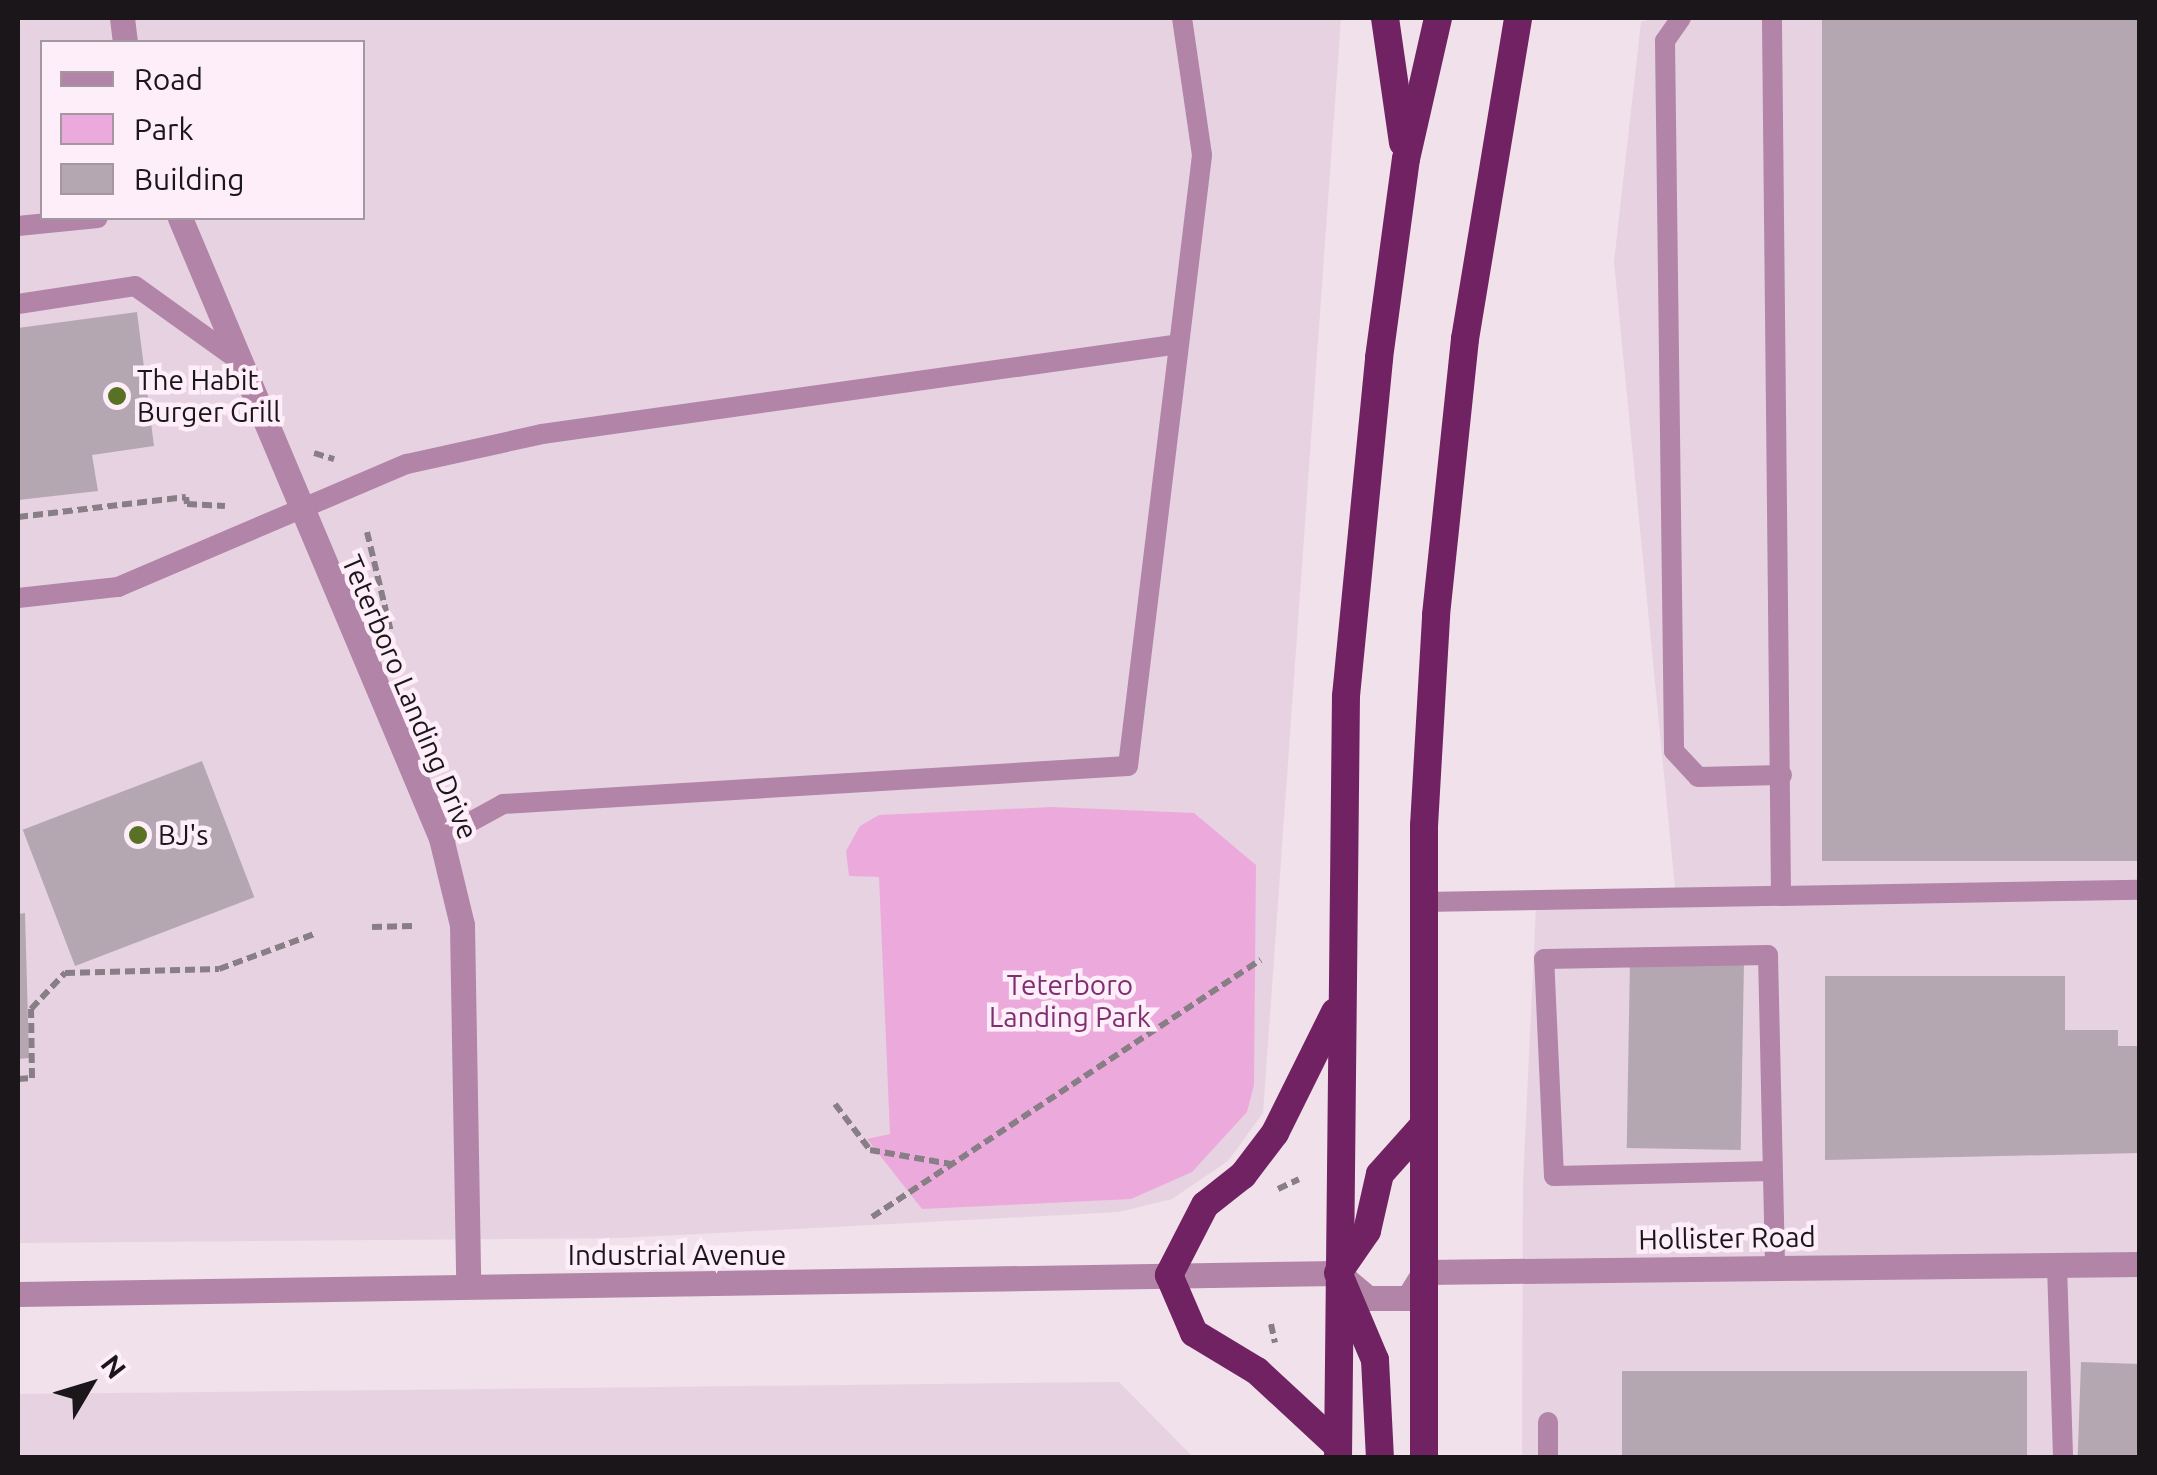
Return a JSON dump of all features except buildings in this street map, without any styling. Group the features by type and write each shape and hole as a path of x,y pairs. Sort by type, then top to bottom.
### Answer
{"highway":[{"path":"1385,18 1406,160"},
{"path":"1338,1452 1338,1006 1357,560 1406,160 1438,18"},
{"path":"1424,1458 1424,902 1451,461 1484,202 1518,18"},
{"path":"1338,1006 1274,1133 1243,1174 1205,1205 1169,1275 1194,1334 1257,1371 1338,1452"},
{"path":"1338,1273 1367,1231 1380,1174 1422,1127"},
{"path":"1338,1273 1375,1360 1380,1458"}],"street":[{"name":"Teterboro Landing Drive","path":"181,220 234,357 441,838 462,926 468,1284"},
{"name":"Hollister Road","path":"1424,1272 2140,1264"},
{"path":"1338,1273 1368,1298 1408,1298 1424,1272"},
{"name":"Industrial Avenue","path":"18,1294 1338,1273"}],"lane":[{"path":"441,838 503,804 1128,766 1202,155 1182,18"},
{"path":"1681,18 1665,41 1674,751 1698,777 1782,774"},
{"path":"1772,18 1781,896"},
{"path":"18,226 78,220"},
{"path":"18,304 136,286 234,357"},
{"path":"18,598 118,587 406,464 542,434 1179,344"},
{"path":"1424,902 2140,890"},
{"path":"1772,1171 1554,1176 1544,959 1768,955 1774,1267"},
{"path":"2057,1265 2063,1458"},
{"path":"1548,1422 1548,1458"}],"path":[{"path":"18,517 186,497 187,504 225,506"},
{"path":"372,927 412,926"},
{"path":"18,1078 32,1078 30,1009 65,973 220,969 317,932"},
{"path":"872,1217 1261,960"},
{"path":"835,1104 870,1150 952,1164"},
{"path":"1271,1198 1299,1178"}],"shaded area":[{"path":"18,18 1341,18 1263,1113 1228,1161 1172,1199 1119,1212 621,1238 18,1243"},
{"path":"1655,18 2139,18 2139,1457 1522,1458 1523,1182 1536,907 1677,908 1614,262 1641,22"},
{"path":"1119,1382 1193,1457 18,1457 18,1394"}],"green space":[{"name":"Teterboro Landing Park","path":"1052,807 1194,813 1256,865 1254,1085 1247,1112 1192,1172 1131,1199 922,1209 867,1139 890,1134 879,877 849,876 846,851 860,826 879,815"}],"place":[{"name":"The Habit Burger Grill","path":"117,396"},
{"name":"BJ's","path":"138,835"}]}
